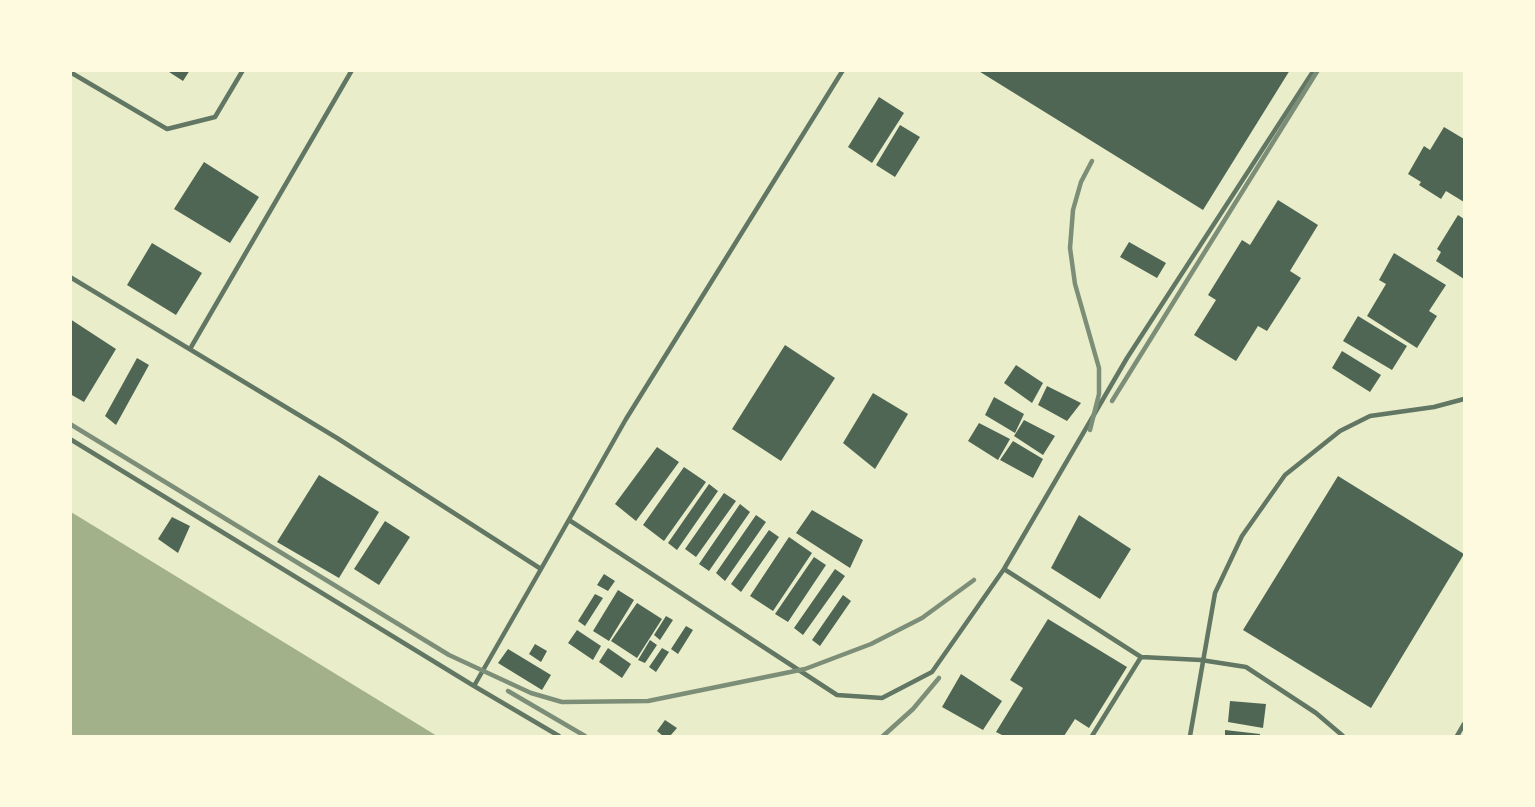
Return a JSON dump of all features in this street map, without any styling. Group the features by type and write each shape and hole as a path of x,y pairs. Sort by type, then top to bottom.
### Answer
{"lane":[{"path":"70,72 167,129 215,117 243,70"},
{"path":"190,349 352,70"},
{"path":"474,686 626,419 843,70"},
{"path":"569,520 837,695 882,698 932,672 1004,570 1127,358 1314,70"},
{"path":"70,277 337,438 541,569"},
{"path":"1190,736 1215,593 1242,536 1285,475 1340,431 1370,416 1434,407 1464,399"},
{"path":"70,438 474,686 560,736"},
{"path":"1004,570 1140,657 1202,660 1246,667 1316,713 1343,736"},
{"path":"1092,736 1140,657"},
{"path":"1457,736 1464,724"}],"shaded area":[{"path":"71,512 424,728 437,736 71,736"}],"building":[{"path":"166,70 190,70 183,81"},
{"path":"977,70 1290,70 1203,210"},
{"path":"879,97 904,113 872,163 848,147"},
{"path":"900,125 920,137 895,177 876,165"},
{"path":"1444,127 1464,139 1464,202 1446,191 1441,199 1419,185 1421,182 1408,174 1424,146 1430,150"},
{"path":"204,162 259,197 230,243 174,209"},
{"path":"1278,200 1318,225 1290,271 1301,278 1267,331 1258,326 1236,361 1194,335 1216,300 1208,295 1242,240 1250,245"},
{"path":"1458,215 1464,219 1464,279 1436,261 1441,252 1437,249"},
{"path":"1129,242 1166,263 1157,278 1120,257"},
{"path":"152,243 202,273 176,315 127,285"},
{"path":"1394,253 1446,285 1429,311 1437,316 1417,348 1367,316 1386,284 1379,280"},
{"path":"1358,316 1407,346 1392,370 1343,341"},
{"path":"70,319 116,349 84,402 70,394"},
{"path":"785,345 835,378 781,461 732,429"},
{"path":"1342,351 1381,375 1370,392 1332,368"},
{"path":"137,358 149,365 116,425 105,416"},
{"path":"1016,365 1043,383 1032,403 1004,383"},
{"path":"1047,386 1081,403 1067,421 1038,405"},
{"path":"873,393 908,414 875,469 843,443"},
{"path":"994,397 1024,414 1015,433 985,415"},
{"path":"1024,420 1055,436 1043,455 1014,436"},
{"path":"979,423 1010,439 998,460 968,441"},
{"path":"1013,441 1043,459 1033,478 1000,460"},
{"path":"657,447 679,462 636,521 615,504"},
{"path":"684,467 706,482 664,541 643,525"},
{"path":"319,475 379,512 339,578 277,542"},
{"path":"1338,476 1464,554 1371,708 1243,630"},
{"path":"709,484 718,491 677,550 668,543"},
{"path":"724,493 736,501 696,557 685,549"},
{"path":"740,504 750,512 709,571 699,564"},
{"path":"812,510 863,540 850,568 796,533"},
{"path":"756,515 766,522 725,581 716,573"},
{"path":"1079,515 1131,549 1100,599 1051,568"},
{"path":"172,517 190,526 178,553 158,539"},
{"path":"385,521 410,537 379,585 354,569"},
{"path":"769,530 779,537 741,592 731,584"},
{"path":"789,537 812,553 773,611 750,596"},
{"path":"814,557 826,565 788,622 775,614"},
{"path":"835,569 845,576 803,635 794,628"},
{"path":"604,574 615,581 608,591 597,585"},
{"path":"618,590 634,600 609,641 593,631"},
{"path":"595,594 603,598 585,626 578,621"},
{"path":"843,595 851,601 820,646 812,640"},
{"path":"637,603 662,619 637,658 611,641"},
{"path":"666,616 673,620 660,640 654,635"},
{"path":"1048,619 1127,667 1089,728 1075,719 1064,736 1004,736 996,732 1023,688 1010,680"},
{"path":"686,626 693,630 678,654 671,649"},
{"path":"577,630 601,646 593,660 568,643"},
{"path":"650,640 657,645 645,663 638,660"},
{"path":"535,644 547,651 541,662 529,654"},
{"path":"608,648 631,664 622,678 599,662"},
{"path":"662,648 669,652 656,672 649,667"},
{"path":"508,649 551,675 542,690 498,663"},
{"path":"961,674 1002,701 983,730 942,707"},
{"path":"1230,701 1266,704 1263,728 1228,722"},
{"path":"665,720 677,728 670,736 663,736 657,731"},
{"path":"1225,730 1260,734 1260,736 1225,736"}],"railway":[{"path":"1112,401 1318,70"},
{"path":"1090,430 1099,394 1099,368 1075,284 1070,248 1073,210 1081,182 1092,161"},
{"path":"70,424 449,655 531,693 562,702 648,701 805,669 871,644 922,618 974,580"},
{"path":"883,736 913,709 939,678"},
{"path":"508,691 585,736"}]}
